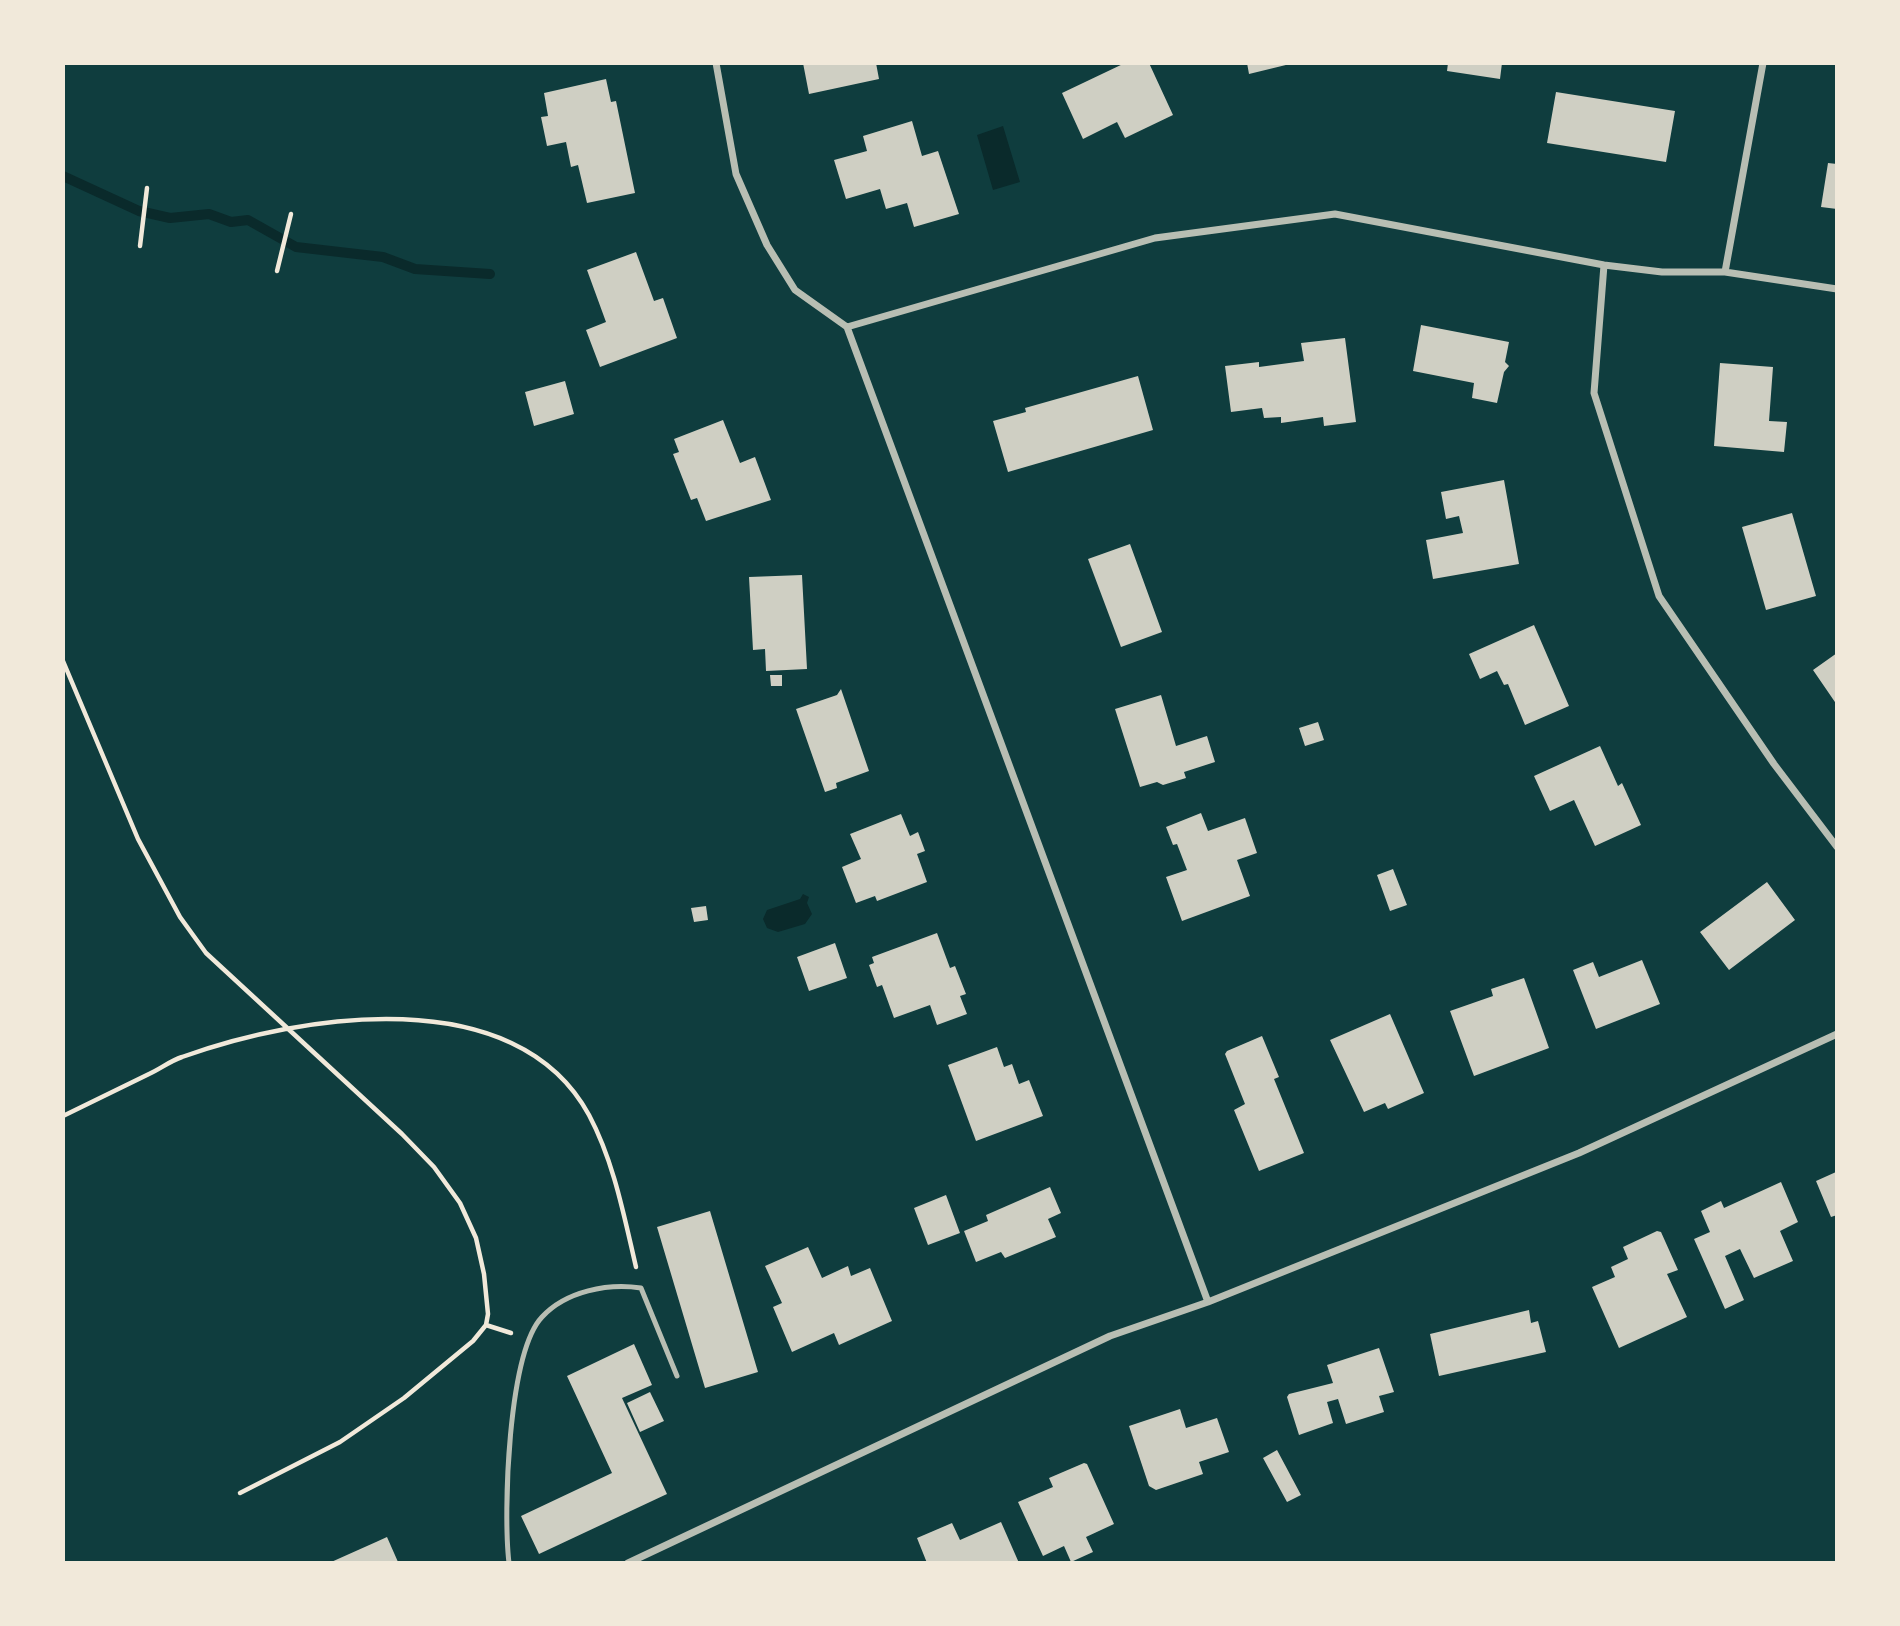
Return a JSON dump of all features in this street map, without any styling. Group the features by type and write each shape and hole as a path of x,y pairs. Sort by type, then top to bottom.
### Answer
{"street":[{"path":"716,63 736,174 767,245 795,290 847,327 1208,1302"},
{"path":"1725,272 1763,63"},
{"path":"847,327 1156,238 1335,214 1604,265 1662,272 1725,272 1837,289"},
{"path":"1604,265 1594,393 1659,596 1774,764 1837,847"},
{"path":"628,1563 1110,1336 1208,1302 1578,1153 1837,1034"}],"lane":[{"path":"509,1563 506,1540 511,1436 517,1387 529,1338 541,1317 561,1302 598,1287 621,1285 641,1288 677,1376"}],"path":[{"path":"140,246 147,188"},
{"path":"277,271 291,214"},
{"path":"63,661 138,839 180,917 206,953 402,1134 434,1167 460,1203 476,1238 488,1314 486,1325 473,1341 404,1398 340,1443 240,1493"},
{"path":"63,1116 179,1058 254,1035 288,1028 374,1019 450,1023 479,1030 536,1055 569,1088 588,1114 613,1173 641,1288"}],"water":[{"path":"1003,126 1020,182 993,190 977,135"},
{"path":"803,894 809,897 807,903 812,914 805,924 778,932 767,928 763,919 767,910 800,899"}],"building":[{"path":"803,63 876,63 879,79 809,94"},
{"path":"1125,63 1149,63 1173,115 1125,138 1117,122 1083,139 1062,93"},
{"path":"1247,63 1290,63 1290,64 1249,74"},
{"path":"1448,63 1502,63 1500,79 1447,71"},
{"path":"606,79 611,102 616,101 635,193 587,203 578,165 571,167 566,142 547,146 541,117 548,116 544,93"},
{"path":"1556,92 1675,111 1666,162 1547,143"},
{"path":"912,121 922,156 938,151 959,214 914,227 907,203 886,209 880,189 846,199 834,160 867,151 863,136"},
{"path":"1828,163 1837,164 1837,209 1821,207"},
{"path":"636,252 654,301 663,298 677,338 600,367 586,330 606,322 587,270"},
{"path":"1421,325 1509,342 1505,362 1509,366 1504,372 1497,403 1472,398 1474,383 1413,371"},
{"path":"1345,338 1356,422 1324,426 1323,417 1281,423 1281,417 1264,418 1262,408 1231,412 1225,366 1259,362 1259,367 1304,361 1301,343"},
{"path":"1720,363 1773,367 1769,421 1787,422 1784,452 1714,446"},
{"path":"1138,376 1153,430 1008,472 993,421 1026,412 1025,408"},
{"path":"565,381 574,414 534,426 525,392"},
{"path":"723,420 740,463 755,457 771,500 706,521 697,498 691,500 673,454 679,452 674,439"},
{"path":"1504,480 1519,564 1433,579 1426,540 1463,533 1459,516 1446,519 1441,492"},
{"path":"1792,513 1816,596 1766,610 1742,527"},
{"path":"1130,544 1162,632 1121,647 1088,559"},
{"path":"802,575 807,669 766,671 765,649 753,650 749,577"},
{"path":"1534,625 1569,706 1525,725 1508,684 1504,685 1497,671 1480,679 1469,654"},
{"path":"1837,653 1837,705 1813,670"},
{"path":"770,675 782,675 782,686 771,686"},
{"path":"841,689 869,771 836,783 837,788 825,792 796,709 837,695"},
{"path":"1161,695 1176,746 1207,736 1215,762 1184,772 1186,778 1163,785 1157,782 1140,787 1115,709"},
{"path":"1318,722 1324,740 1305,746 1299,728"},
{"path":"1600,746 1618,786 1622,783 1641,825 1595,846 1574,800 1550,811 1534,776"},
{"path":"1201,813 1208,831 1245,818 1257,853 1237,860 1250,896 1182,921 1166,877 1187,870 1177,844 1173,845 1166,827"},
{"path":"901,814 910,836 918,832 925,851 917,854 927,882 877,901 875,896 856,903 842,867 861,859 850,834"},
{"path":"1393,869 1407,905 1390,911 1377,875"},
{"path":"1767,882 1795,920 1729,970 1700,932"},
{"path":"706,906 708,920 694,922 691,908"},
{"path":"937,933 950,968 955,966 966,994 960,996 967,1014 937,1025 930,1005 894,1018 882,985 877,987 869,965 874,963 872,957"},
{"path":"835,943 847,978 809,991 797,957"},
{"path":"1642,960 1660,1004 1596,1029 1573,970 1593,962 1599,977"},
{"path":"1524,978 1549,1048 1474,1076 1450,1011 1493,996 1491,989"},
{"path":"1390,1014 1424,1093 1388,1109 1385,1103 1364,1112 1330,1040"},
{"path":"1262,1036 1279,1077 1274,1079 1304,1153 1259,1171 1234,1110 1245,1104 1225,1054"},
{"path":"997,1047 1004,1067 1012,1064 1019,1084 1029,1080 1043,1116 976,1141 948,1065"},
{"path":"1836,1172 1837,1215 1831,1217 1816,1181"},
{"path":"1781,1182 1798,1222 1780,1231 1793,1261 1754,1278 1740,1249 1725,1256 1744,1300 1725,1309 1694,1239 1710,1232 1701,1211 1721,1201 1724,1208"},
{"path":"1050,1187 1061,1213 1048,1219 1056,1237 1005,1258 1001,1252 976,1262 964,1231 988,1221 986,1215"},
{"path":"946,1195 960,1233 928,1245 914,1208"},
{"path":"710,1211 758,1372 705,1388 657,1227"},
{"path":"1657,1231 1661,1232 1678,1270 1667,1274 1687,1317 1619,1348 1592,1287 1615,1277 1611,1267 1628,1259 1623,1247"},
{"path":"808,1247 822,1278 848,1266 851,1276 870,1268 892,1321 839,1345 834,1333 792,1352 773,1307 782,1303 765,1266"},
{"path":"1529,1310 1531,1323 1538,1321 1546,1352 1439,1376 1430,1334"},
{"path":"634,1344 652,1385 622,1398 667,1494 539,1554 521,1516 612,1473 567,1376"},
{"path":"1379,1348 1394,1392 1379,1396 1384,1412 1346,1424 1338,1399 1327,1402 1333,1423 1299,1435 1287,1397 1289,1394 1333,1383 1327,1365"},
{"path":"650,1392 664,1421 640,1432 627,1403"},
{"path":"1180,1409 1186,1428 1217,1418 1229,1452 1199,1462 1203,1474 1156,1490 1149,1486 1129,1426"},
{"path":"1277,1450 1301,1495 1287,1502 1263,1458"},
{"path":"1087,1464 1114,1524 1086,1537 1093,1552 1071,1562 1064,1546 1043,1556 1018,1502 1053,1487 1049,1478"},
{"path":"1001,1522 1019,1563 927,1563 917,1538 952,1523 960,1540"},
{"path":"387,1537 398,1562 329,1563 376,1542"}],"waterway":[{"path":"63,176 139,211 170,218 209,214 231,222 248,220 296,247 383,257 415,269 490,274"}]}
